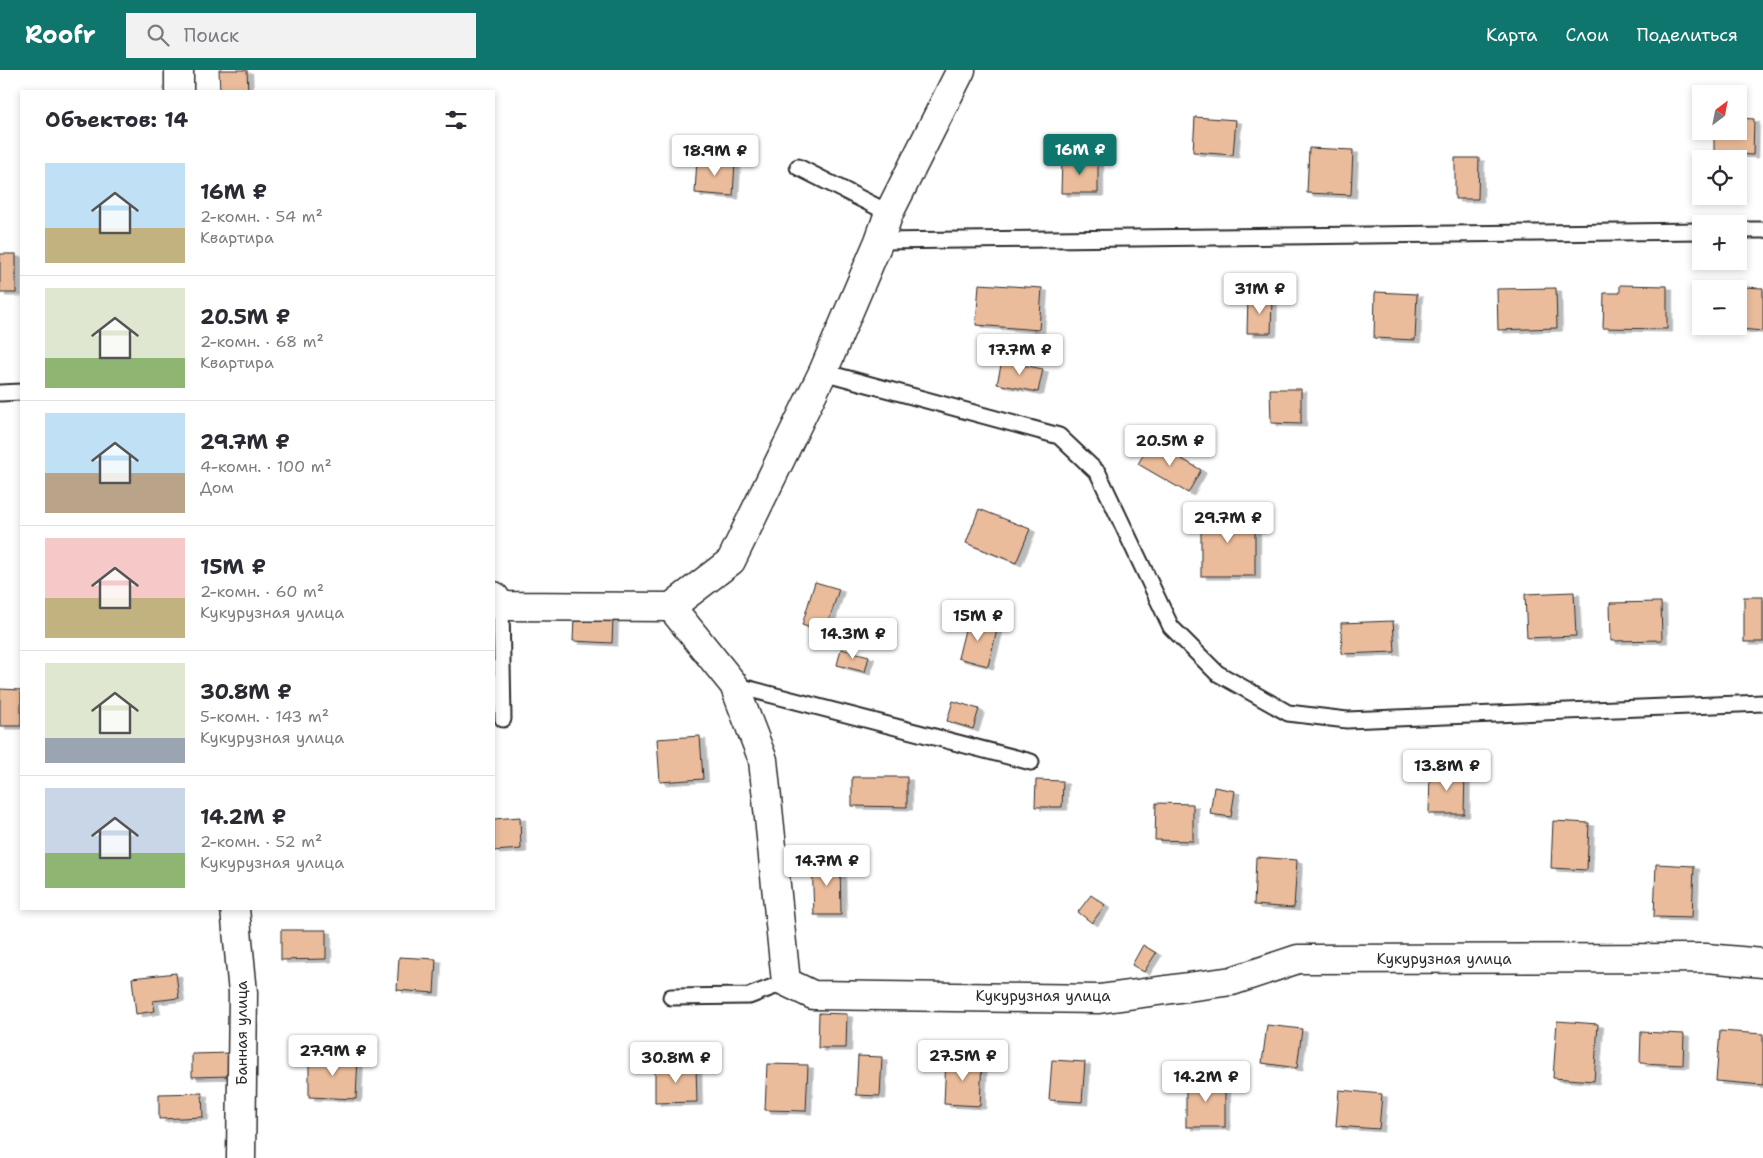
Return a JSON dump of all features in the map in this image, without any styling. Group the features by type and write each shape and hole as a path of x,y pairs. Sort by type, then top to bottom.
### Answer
{"street":[{"path":"179,70 179,90"},
{"path":"498,601 671,608 731,561 823,372 880,241 889,213 961,70"},
{"path":"671,608 734,686 763,760 786,982"},
{"name":"Банная улица","path":"235,910 243,993 241,1158"},
{"name":"Кукурузная улица","path":"786,982 814,995 1100,999 1232,981 1298,959 1706,958 1763,963"}],"lane":[{"path":"798,167 889,213"},
{"path":"1747,230 1763,230"},
{"path":"880,241 1692,231"},
{"path":"823,372 1060,436 1098,473 1171,627 1217,674 1288,713 1347,720 1763,704"},
{"path":"0,393 20,392"},
{"path":"498,601 503,719"},
{"path":"734,686 1031,762"},
{"path":"671,997 749,996 786,982"}],"building":[{"path":"219,70 247,70 248,90 220,90"},
{"path":"1195,117 1236,120 1233,155 1193,152"},
{"path":"1748,119 1754,119 1753,155 1747,155 1747,150 1714,150 1714,140 1748,140"},
{"path":"1309,148 1353,150 1351,195 1307,193"},
{"path":"697,158 735,161 733,196 695,193"},
{"path":"1062,158 1098,158 1098,193 1061,193"},
{"path":"1455,158 1479,158 1478,199 1455,199"},
{"path":"0,254 16,254 16,293 0,293"},
{"path":"979,284 1042,288 1039,330 976,325"},
{"path":"1620,285 1667,286 1667,329 1603,328 1604,293 1620,293"},
{"path":"1747,287 1763,288 1763,331 1747,330"},
{"path":"1556,288 1557,328 1498,330 1497,289"},
{"path":"1375,292 1417,294 1415,340 1374,338"},
{"path":"1248,296 1272,296 1271,333 1247,333"},
{"path":"1002,361 1043,369 1038,392 997,384"},
{"path":"1270,389 1301,389 1301,424 1271,423"},
{"path":"1151,441 1201,470 1188,493 1138,464"},
{"path":"979,509 1030,529 1016,563 966,543"},
{"path":"1201,512 1255,512 1255,576 1201,576"},
{"path":"815,582 839,589 825,633 802,625"},
{"path":"1574,592 1576,636 1527,638 1525,594"},
{"path":"1744,597 1763,597 1763,642 1744,642"},
{"path":"1661,602 1662,640 1611,641 1610,603"},
{"path":"574,617 613,618 612,643 573,641"},
{"path":"968,618 998,626 988,666 958,658"},
{"path":"1393,621 1395,652 1342,654 1341,623"},
{"path":"841,649 869,656 865,672 837,665"},
{"path":"0,689 20,690 20,726 0,726"},
{"path":"953,701 979,709 973,729 947,721"},
{"path":"700,736 703,779 660,782 657,739"},
{"path":"1430,770 1465,770 1464,814 1429,814"},
{"path":"852,777 907,777 907,807 852,806"},
{"path":"1036,780 1063,781 1062,807 1035,807"},
{"path":"1214,787 1235,791 1231,817 1210,814"},
{"path":"1156,803 1193,804 1193,841 1155,840"},
{"path":"520,817 521,849 495,851 495,819"},
{"path":"1553,821 1589,823 1587,870 1551,868"},
{"path":"1256,857 1297,860 1294,908 1254,905"},
{"path":"840,859 841,915 814,915 812,860"},
{"path":"1656,864 1694,866 1692,918 1654,917"},
{"path":"1091,895 1105,905 1092,923 1078,912"},
{"path":"281,930 326,930 326,959 281,960"},
{"path":"1143,945 1156,953 1144,972 1132,965"},
{"path":"399,957 436,959 434,993 397,990"},
{"path":"176,973 179,998 153,1001 155,1011 136,1014 132,978"},
{"path":"819,1013 847,1014 846,1048 818,1048"},
{"path":"1557,1021 1598,1024 1594,1081 1553,1078"},
{"path":"1267,1025 1302,1029 1297,1068 1262,1063"},
{"path":"1720,1031 1763,1034 1763,1085 1716,1081"},
{"path":"1641,1032 1684,1034 1683,1065 1640,1063"},
{"path":"231,1053 231,1076 192,1077 192,1054"},
{"path":"309,1055 358,1056 356,1099 309,1097"},
{"path":"858,1056 882,1057 880,1096 856,1095"},
{"path":"946,1058 982,1059 980,1106 944,1104"},
{"path":"1052,1060 1085,1062 1082,1102 1049,1100"},
{"path":"767,1064 808,1065 806,1111 765,1110"},
{"path":"655,1066 696,1066 697,1102 655,1103"},
{"path":"1186,1079 1225,1079 1225,1127 1186,1127"},
{"path":"1339,1090 1382,1094 1379,1129 1336,1126"},
{"path":"202,1093 203,1117 159,1119 159,1094"}]}
